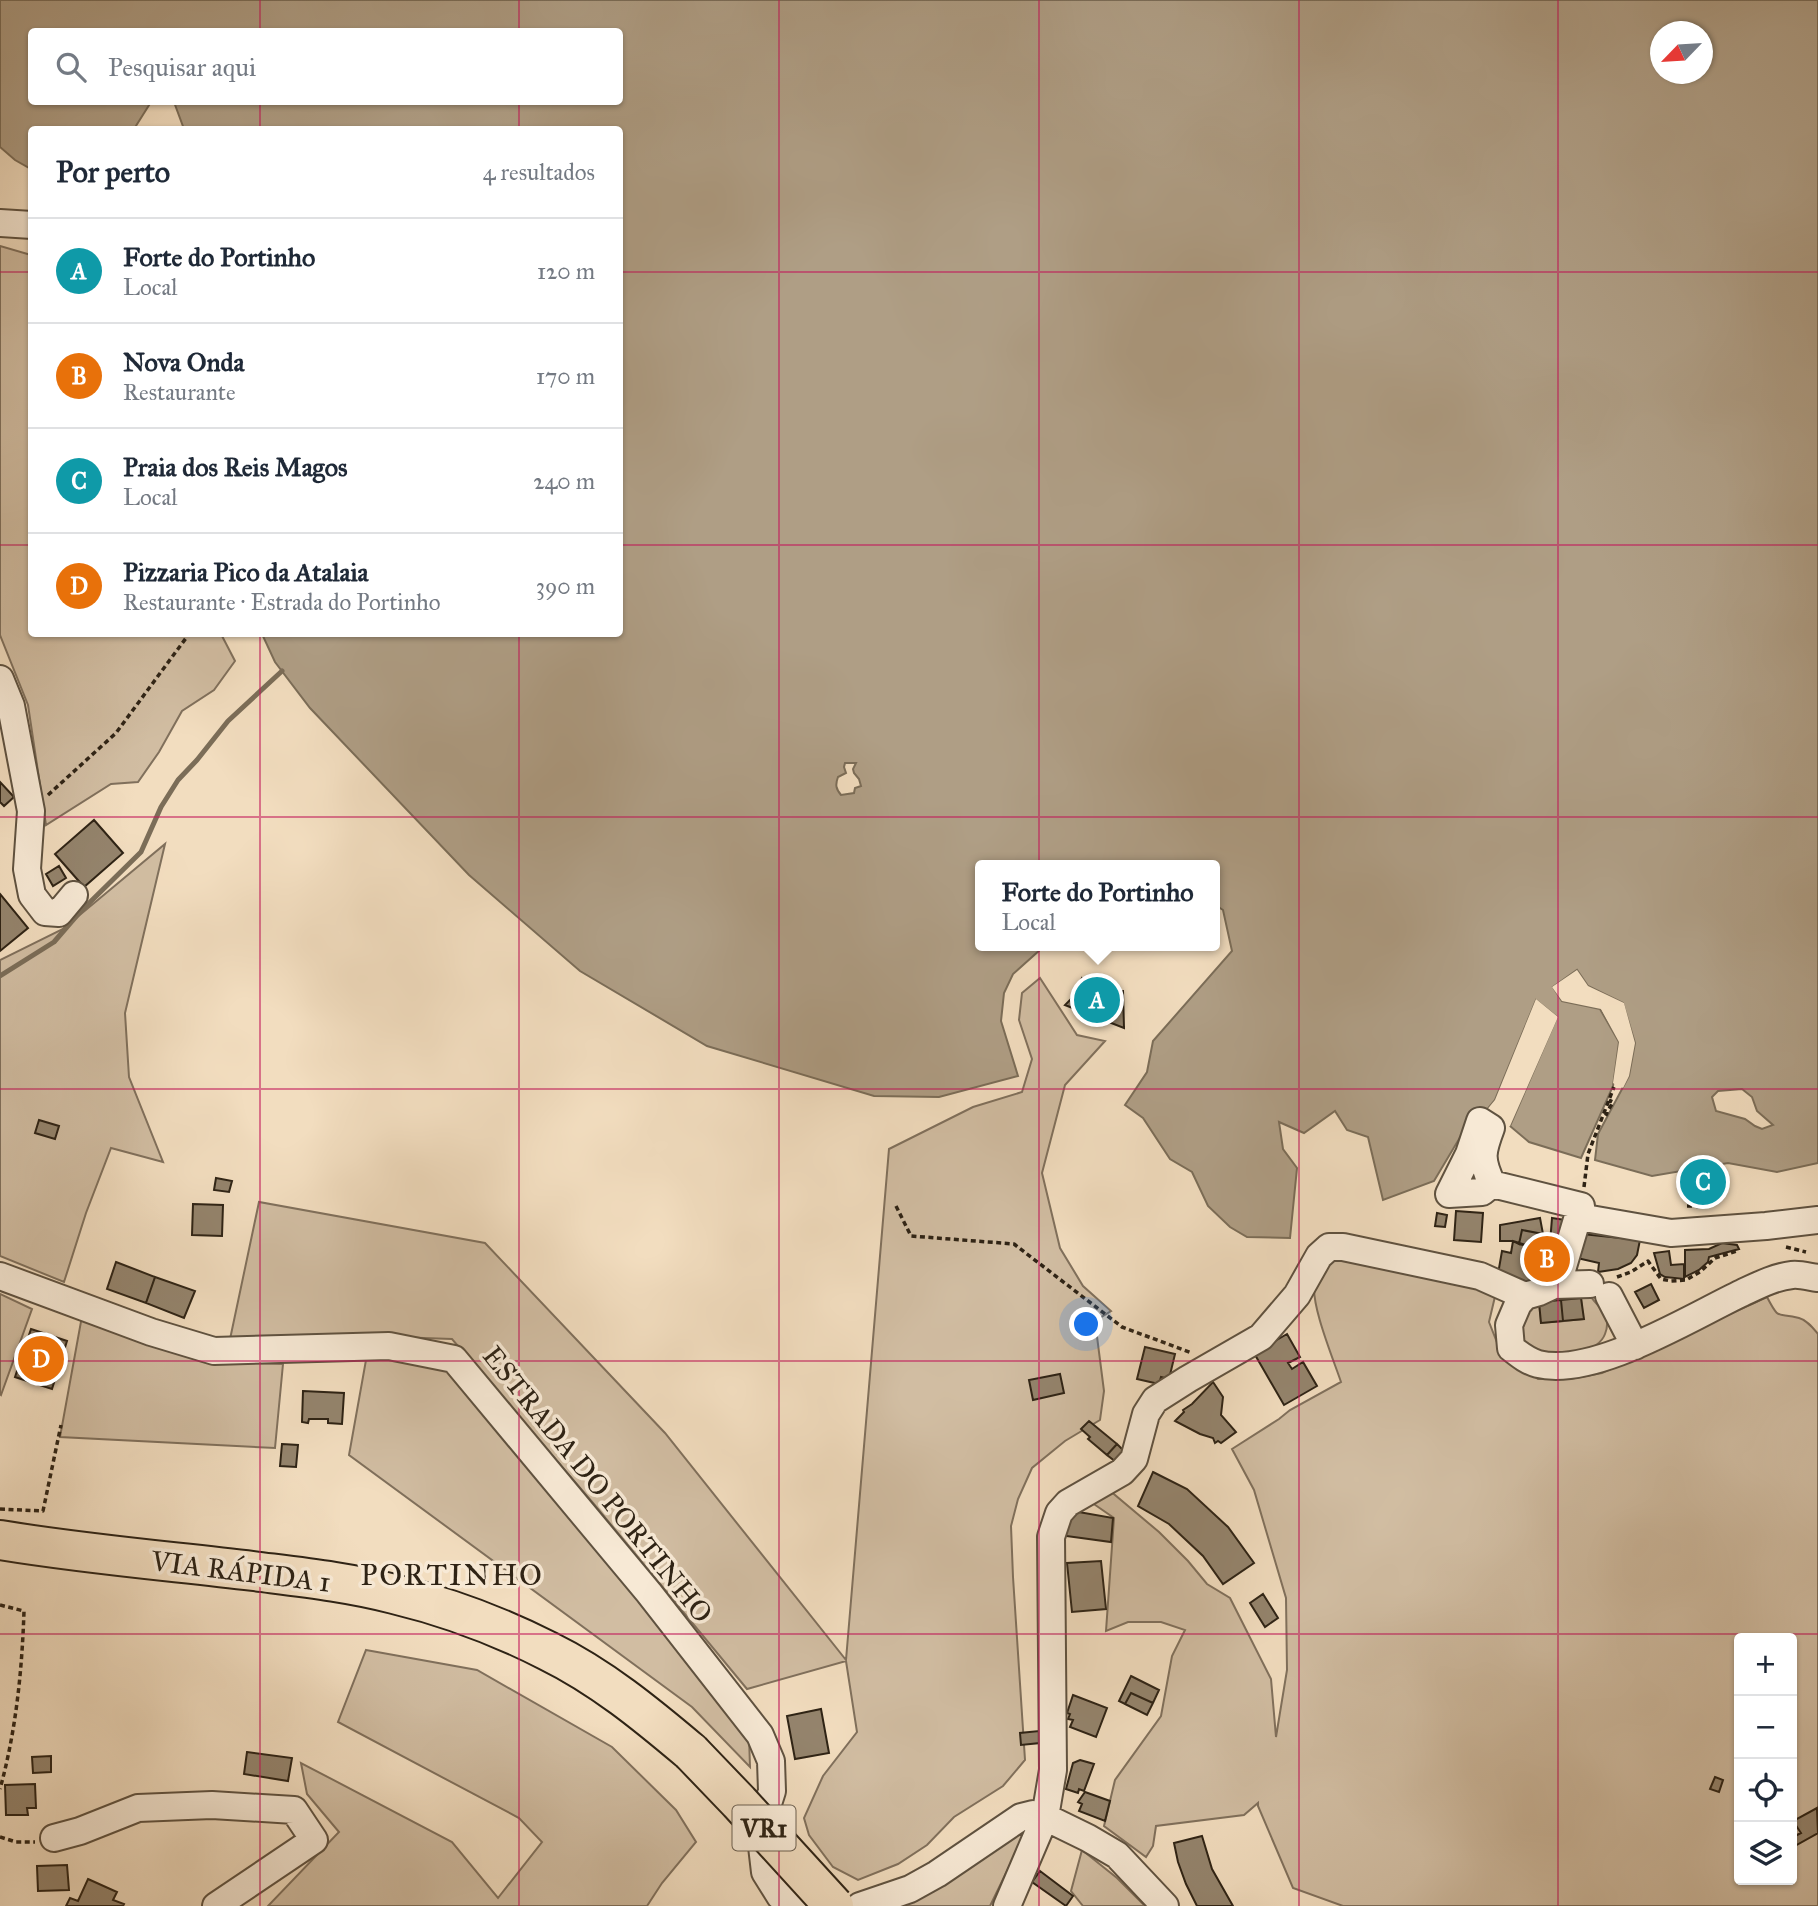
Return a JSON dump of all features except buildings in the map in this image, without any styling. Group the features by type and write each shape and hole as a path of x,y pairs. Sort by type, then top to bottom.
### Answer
{"highway":[{"name":"VIA RÁPIDA 1","path":"0,1540 325,1580 393,1593 449,1609 551,1652 600,1681 643,1712 683,1759 724,1816 807,1906"},
{"name":"VIA RÁPIDA 1","path":"0,1562 323,1601 445,1630 492,1648 590,1700 633,1730 683,1759 739,1801 834,1906"}],"street":[{"path":"0,223 28,225"},
{"path":"0,679 11,706 32,810 27,869 32,895 45,912 59,914 74,895"},
{"path":"1492,1184 1580,1212 1671,1233 1818,1220"},
{"path":"1007,1906 1045,1817 1053,1770 1051,1537 1059,1513 1068,1503 1122,1472 1134,1459 1146,1414 1155,1400 1262,1337 1297,1295 1319,1256 1329,1247 1343,1247 1480,1276 1525,1296 1539,1293 1559,1280 1580,1212"},
{"path":"1525,1296 1518,1304 1510,1325 1511,1348 1525,1359 1540,1364 1569,1366 1635,1346 1768,1281 1816,1267"},
{"name":"ESTRADA DO PORTINHO","path":"0,1276 151,1332 215,1351 389,1346 454,1359 649,1593 760,1735 771,1760 772,1791 760,1829 765,1872 780,1896 800,1906"},
{"path":"1554,1285 1600,1290 1635,1346"},
{"path":"54,1838 80,1831 138,1808 212,1805 294,1810 314,1840 216,1906"},
{"path":"860,1906 910,1889 1021,1816 1034,1814 1088,1838 1116,1855 1165,1906"}],"path":[{"path":"32,810 116,733 187,637"},
{"path":"1580,1212 1588,1154 1614,1087"},
{"path":"1608,1115 1606,1114 1612,1102 1609,1100"},
{"path":"896,1206 911,1236 1014,1244 1122,1327 1217,1362"},
{"path":"1775,1246 1786,1247 1816,1267"},
{"path":"1600,1290 1648,1261 1661,1279 1686,1280 1715,1258 1746,1248"},
{"path":"0,1509 43,1511 61,1425"},
{"path":"0,1605 24,1612 22,1654 10,1749 0,1789"},
{"path":"0,1837 16,1842 54,1838"}],"shaded area":[{"path":"0,0 1818,0 1818,1163 1777,1172 1728,1163 1652,1176 1595,1160 1598,1134 1629,1076 1635,1043 1623,1003 1588,986 1577,970 1553,987 1562,1001 1600,1009 1619,1042 1613,1086 1581,1158 1529,1142 1510,1126 1557,1017 1536,1000 1495,1100 1481,1117 1474,1114 1434,1181 1383,1200 1368,1137 1347,1130 1335,1111 1304,1133 1279,1122 1283,1149 1297,1168 1290,1238 1247,1237 1230,1227 1208,1206 1192,1172 1170,1159 1143,1118 1125,1105 1147,1072 1153,1041 1232,951 1223,910 1220,908 1220,860 975,860 975,951 1039,951 1013,974 1004,993 1001,1021 1018,1076 939,1097 874,1096 707,1046 580,971 469,875 310,708 275,662 263,637 623,637 623,126 183,126 175,105 623,105 623,28 28,28 28,105 149,105 136,126 28,126 28,167 0,147","holes":["845,763 856,763 853,769 861,786 855,788 854,793 841,795 837,789 838,777 846,773","1742,1089 1752,1097 1757,1111 1773,1125 1762,1129 1745,1119 1716,1111 1712,1097 1718,1091"]},
{"path":"0,246 28,254 28,637 223,637 235,661 214,690 182,711 138,782 111,784 46,825 28,705 0,635"},
{"path":"165,844 125,1013 129,1077 163,1162 111,1148 64,1282 0,1256 0,960 63,929"},
{"path":"1040,978 1077,1035 1105,1041 1065,1085 1042,1173 1060,1248 1083,1286 1111,1311 1095,1321 1104,1391 1100,1420 1065,1441 1032,1468 1018,1499 1011,1526 1025,1760 1003,1786 954,1817 927,1845 898,1864 858,1880 833,1867 809,1835 804,1818 823,1776 857,1732 846,1661 747,1689 593,1503 452,1339 337,1335 229,1344 259,1202 485,1243 665,1433 846,1660 889,1149 973,1107 1022,1092 1032,1059 1019,1020 1022,993"},
{"path":"1336,1258 1497,1288 1489,1322 1502,1355 1538,1379 1570,1379 1602,1373 1767,1297 1777,1313 1802,1319 1818,1334 1818,1906 1343,1906 1293,1888 1258,1803 1244,1815 1156,1826 1153,1846 1146,1857 1104,1826 1115,1780 1161,1716 1172,1656 1185,1630 1161,1622 1128,1622 1106,1631 1114,1518 1088,1500 1109,1490 1159,1532 1207,1584 1230,1598 1271,1679 1276,1737 1287,1670 1286,1598 1254,1490 1232,1449 1290,1410 1341,1382 1319,1316 1314,1291 1315,1282 1324,1268"},
{"path":"0,1294 32,1309 1,1395 0,1394"},
{"path":"1590,1295 1607,1319 1606,1332 1600,1342 1583,1351 1529,1355 1515,1327 1517,1317 1539,1302 1541,1323 1583,1319 1581,1298"},
{"path":"82,1316 205,1361 283,1364 275,1448 60,1437"},
{"path":"386,1353 452,1371 749,1737 750,1767 692,1707 349,1455 366,1360"},
{"path":"366,1650 477,1670 612,1747 676,1810 696,1842 647,1906 268,1906 339,1832 307,1794 301,1763 452,1842 498,1898 542,1842 519,1818 338,1722"},
{"path":"1025,1826 1027,1830 990,1906 885,1906"},
{"path":"1082,1850 1117,1878 1145,1906 1083,1906 1071,1891"}],"pier":[{"path":"1577,970 1588,986 1624,1003 1635,1043 1629,1076 1623,1088 1620,1086 1626,1075 1632,1043 1621,1005 1586,989 1576,975 1557,988 1564,998 1604,1008 1623,1042 1616,1085 1613,1083 1619,1042 1601,1009 1562,1001 1552,987"},
{"path":"1536,999 1558,1017 1507,1128 1553,1018 1538,1005 1498,1102 1484,1119 1481,1117 1495,1100"}],"waterway":[{"path":"0,976 54,942 79,913 141,852 161,807 178,780 228,721 282,671"}],"place":[{"name":"Forte do Portinho","path":"1097,1000"},
{"name":"Praia dos Reis Magos","path":"1703,1182"},
{"name":"Nova Onda","path":"1547,1259"},
{"name":"Pizzaria Pico da Atalaia","path":"41,1359"}],"district":[{"name":"PORTINHO","path":"452,1575"}]}
